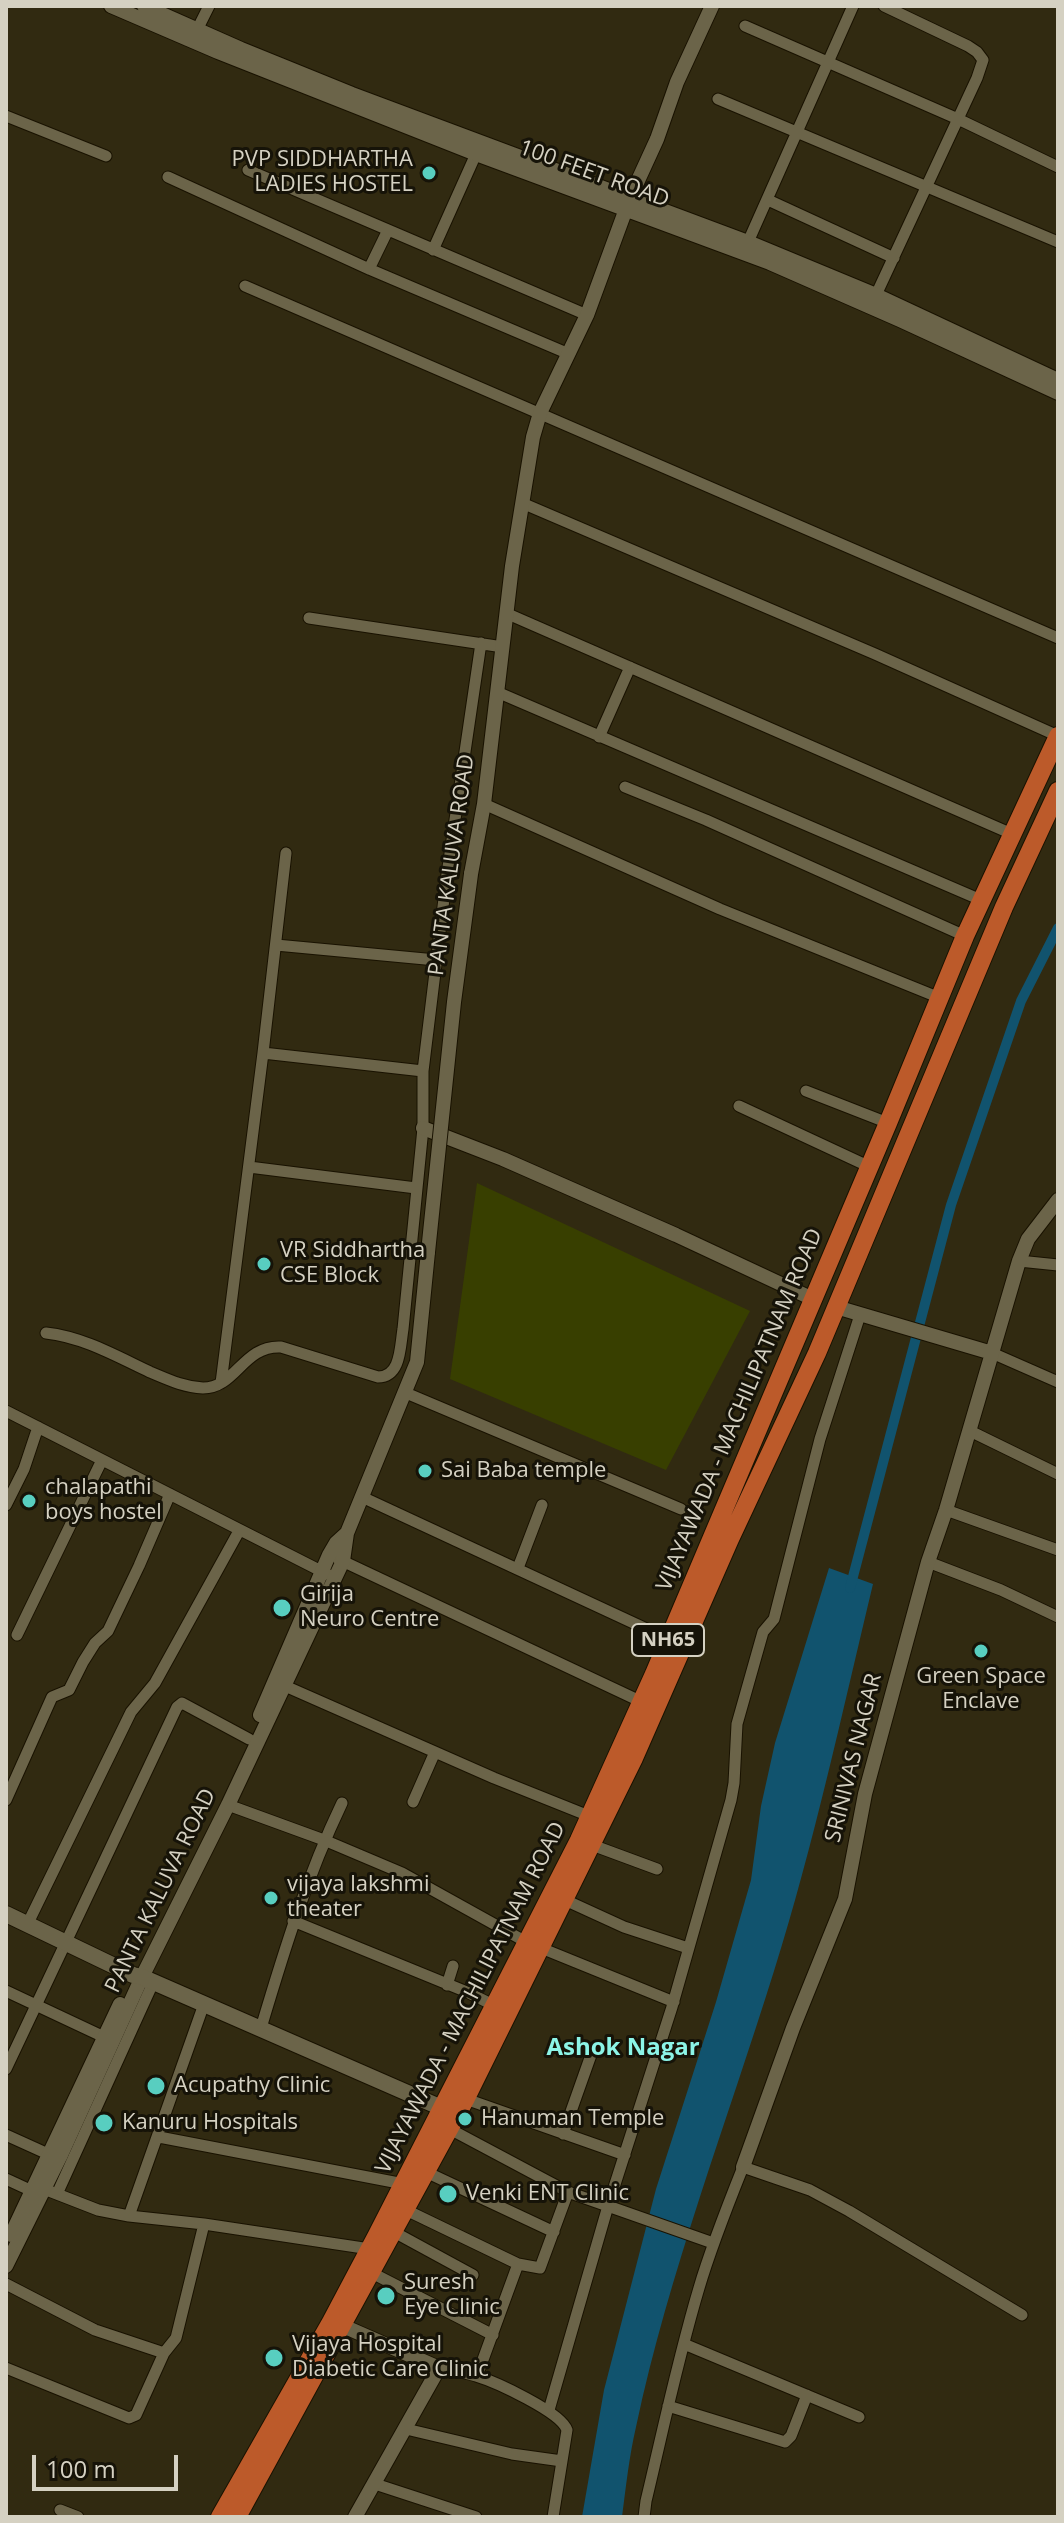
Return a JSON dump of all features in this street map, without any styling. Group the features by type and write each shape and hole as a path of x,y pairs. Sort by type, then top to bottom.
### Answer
{"highway":[{"name":"VIJAYAWADA - MACHILIPATNAM ROAD","path":"220,2517 324,2334 404,2184 449,2110 535,1945 870,1167 965,936 1058,736"},
{"name":"VIJAYAWADA - MACHILIPATNAM ROAD","path":"237,2517 426,2172 449,2110 495,2006 565,1900 634,1758 730,1539 817,1353 1004,907 1058,791"}],"main road":[{"path":"6,1914 143,1978 449,2110"}],"street":[{"name":"100 FEET ROAD","path":"111,6 218,52 476,154 748,242 876,295 1058,380"},
{"name":"100 FEET ROAD","path":"144,6 770,263 1058,393"},
{"path":"197,30 209,6"},
{"name":"PANTA KALUVA ROAD","path":"6,2245 44,2192 48,2154 104,2037 143,1978 189,1867 336,1558 417,1362 454,1002 484,804 512,566 533,437 550,388 587,315 677,82 712,6"},
{"path":"748,242 853,6"},
{"path":"876,295 982,67 981,56 968,46 884,6"},
{"path":"745,26 958,119 1058,167"},
{"path":"718,99 1058,242"},
{"path":"6,116 106,156"},
{"path":"433,250 476,154"},
{"path":"248,170 587,315"},
{"path":"168,177 369,269 569,354"},
{"path":"768,200 894,258"},
{"path":"369,269 388,230"},
{"path":"245,286 1058,638"},
{"path":"522,503 1058,736"},
{"path":"508,614 1012,834"},
{"path":"309,618 503,647"},
{"path":"46,1333 74,1338 176,1383 208,1388 221,1383 255,1353 269,1347 281,1347 378,1377 392,1373 399,1357 403,1329 423,1128 423,1071 436,960 481,643"},
{"path":"599,737 630,667"},
{"path":"497,692 981,900"},
{"path":"625,787 965,936"},
{"path":"484,804 720,909 940,998"},
{"path":"221,1383 286,853"},
{"path":"276,945 436,960"},
{"path":"263,1053 423,1071"},
{"path":"806,1091 888,1123"},
{"path":"739,1106 870,1167"},
{"path":"423,1128 503,1159 813,1299"},
{"path":"249,1167 416,1188"},
{"name":"SRINIVAS NAGAR","path":"743,2167 793,2028 845,1899 865,1794 928,1562 1019,1261 1028,1239 1058,1200"},
{"path":"1019,1261 1058,1265"},
{"path":"836,1307 992,1353 1058,1382"},
{"path":"549,2410 608,2206 674,2002 731,1800 737,1724 763,1632 774,1619 820,1439 860,1315"},
{"path":"406,1393 681,1509"},
{"path":"6,1411 328,1575"},
{"path":"6,1505 24,1469 38,1427"},
{"path":"970,1431 1058,1474"},
{"path":"17,1635 102,1460"},
{"path":"6,1800 52,1697 69,1690 95,1643 108,1631 170,1494"},
{"path":"362,1497 668,1639"},
{"path":"518,1568 542,1505"},
{"path":"946,1510 1058,1550"},
{"path":"28,1923 131,1712 155,1683 239,1531"},
{"path":"336,1558 642,1702"},
{"path":"928,1562 1001,1590 1058,1617"},
{"name":"PANTA KALUVA ROAD","path":"6,2266 285,1686 328,1575"},
{"path":"285,1686 589,1816"},
{"path":"7,2065 178,1705 182,1703 249,1739"},
{"path":"413,1802 435,1752"},
{"path":"261,2028 293,1921 324,1840 342,1803"},
{"path":"228,1805 402,1873 535,1945 674,2002"},
{"path":"592,1845 657,1869"},
{"path":"565,1900 624,1927 688,1948"},
{"path":"293,1921 495,2006"},
{"path":"447,1985 453,1966"},
{"path":"6,1991 104,2037"},
{"path":"129,2216 204,2004"},
{"path":"563,2134 591,2055"},
{"path":"449,2110 568,2192 713,2243"},
{"path":"449,2110 563,2134 625,2155"},
{"path":"6,2135 48,2154"},
{"path":"159,2137 404,2184"},
{"path":"644,2517 684,2344 713,2243 743,2167 810,2190 1022,2315"},
{"path":"426,2172 554,2232"},
{"path":"6,2179 98,2210 129,2216 370,2249"},
{"path":"406,2210 518,2264 540,2268 568,2192"},
{"path":"6,2368 129,2418 136,2415 164,2353 176,2338 204,2224"},
{"path":"394,2232 473,2275"},
{"path":"477,2376 518,2264"},
{"path":"372,2273 493,2335"},
{"path":"6,2284 95,2330 164,2353"},
{"path":"343,2326 439,2368 477,2376 549,2410 563,2421 567,2430 553,2517"},
{"path":"684,2344 859,2417"},
{"path":"355,2517 439,2368"},
{"path":"668,2406 785,2442 791,2436 807,2395"},
{"path":"406,2429 512,2454 562,2461"},
{"path":"375,2484 476,2517"},
{"path":"60,2510 78,2517"}],"green space":[{"path":"477,1183 750,1311 666,1470 450,1379"}],"water":[{"path":"829,1568 873,1584 815,1827 774,1971 700,2198 649,2369 622,2517 582,2517 604,2390 656,2189 751,1880 761,1806 775,1743"}],"waterway":[{"path":"850,1588 951,1205 1021,1001 1058,928"}],"place":[{"name":"PVP SIDDHARTHA LADIES HOSTEL","path":"429,173"},
{"name":"VR Siddhartha CSE Block","path":"264,1264"},
{"name":"Sai Baba temple","path":"425,1471"},
{"name":"chalapathi boys hostel","path":"29,1501"},
{"name":"Girija Neuro Centre","path":"282,1608"},
{"name":"Green Space Enclave","path":"981,1651"},
{"name":"vijaya lakshmi theater","path":"271,1898"},
{"name":"Acupathy Clinic","path":"156,2086"},
{"name":"Hanuman Temple","path":"465,2119"},
{"name":"Kanuru Hospitals","path":"104,2123"},
{"name":"Venki ENT Clinic","path":"448,2194"},
{"name":"Suresh Eye Clinic","path":"386,2296"},
{"name":"Vijaya Hospital Diabetic Care Clinic","path":"274,2358"}],"district":[{"name":"Ashok Nagar","path":"623,2048"}]}
